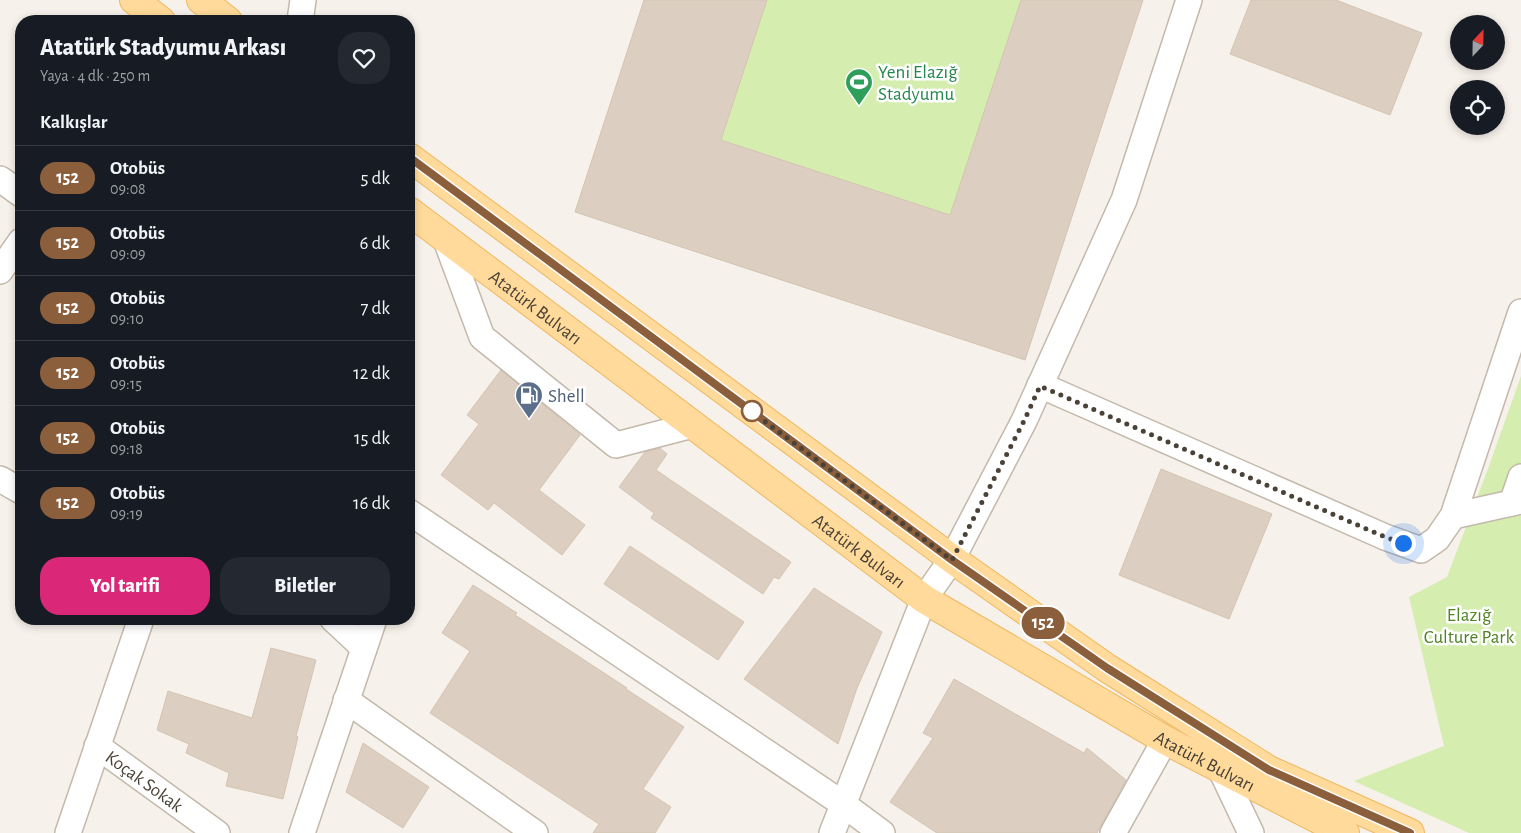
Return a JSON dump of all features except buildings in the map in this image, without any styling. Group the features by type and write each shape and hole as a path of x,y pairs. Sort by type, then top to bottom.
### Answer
{"main road":[{"path":"134,0 154,15"},
{"path":"201,0 220,15"},
{"name":"Atatürk Bulvarı","path":"415,161 952,560 1107,668 1269,770 1410,833"},
{"name":"Atatürk Bulvarı","path":"415,216 924,599 1165,740 1346,833"}],"street":[{"path":"301,15 303,0"},
{"path":"832,833 924,599 952,560 1024,421 1124,200 1188,0"},
{"path":"0,179 15,190"},
{"path":"446,240 482,337 616,445 693,425"},
{"path":"0,271 15,250"},
{"path":"1040,386 1385,537 1421,550 1437,539 1453,516 1521,312"},
{"path":"1453,516 1516,502 1521,477"},
{"path":"0,479 15,488"},
{"path":"415,520 842,804 882,833"},
{"path":"68,833 139,625"},
{"path":"339,625 364,648"},
{"path":"302,833 372,625"},
{"path":"346,700 534,833"},
{"path":"1113,833 1165,740"},
{"name":"Koçak Sokak","path":"98,746 217,833"},
{"path":"1221,770 1251,833"}],"green space":[{"name":"Yeni Elazığ Stadyumu","path":"644,0 1143,0 1025,360 575,212"},
{"name":"Elazığ Culture Park","path":"1521,376 1521,833 1469,833 1354,781 1444,746 1409,597 1447,577"}],"bus line":[{"name":"152","path":"415,161 952,560 1107,668 1269,770 1410,833"}],"place":[{"name":"Yeni Elazığ Stadyumu","path":"859,106"},
{"name":"Shell","path":"529,419"}],"route":[{"path":"752,411 744,406 952,560 1024,421 1040,386 1385,537 1403,543"}]}
